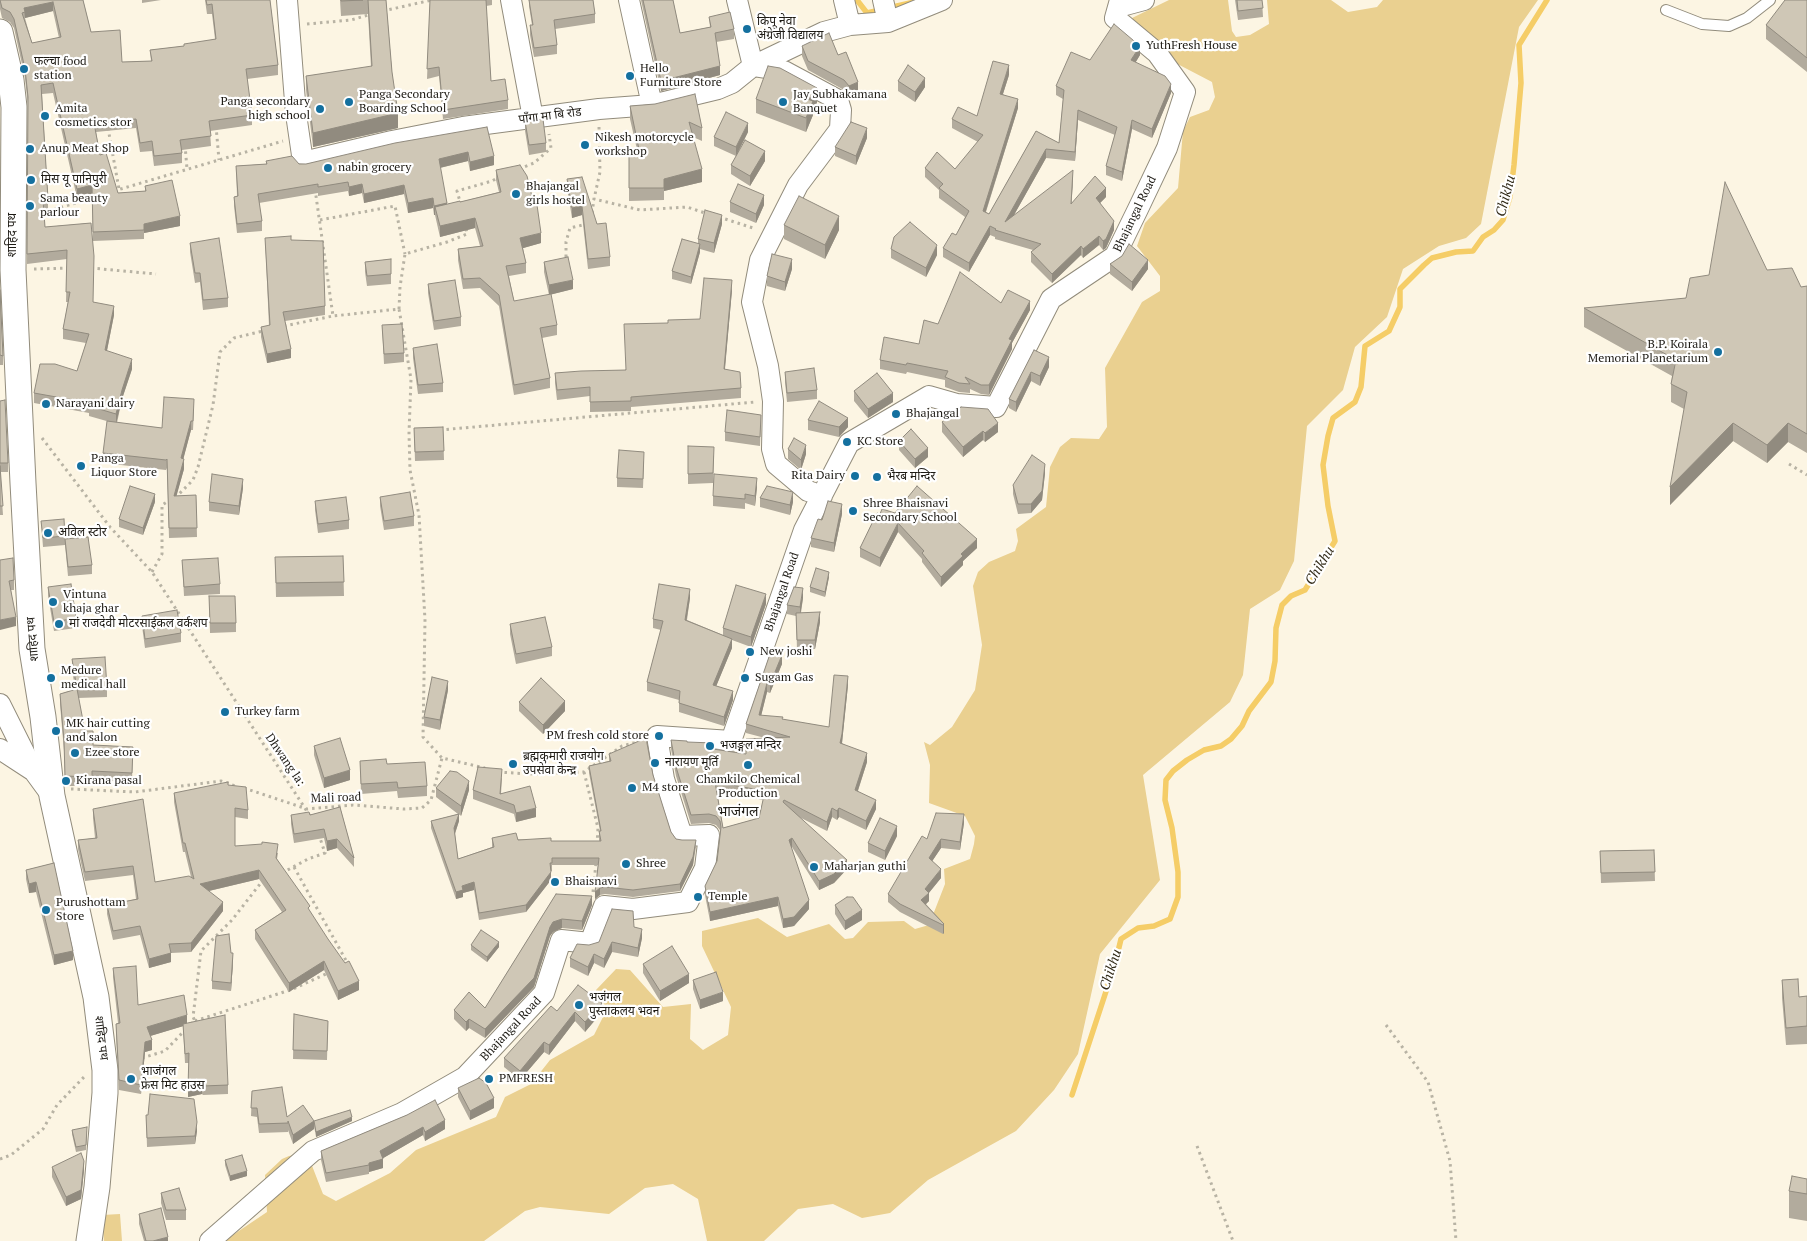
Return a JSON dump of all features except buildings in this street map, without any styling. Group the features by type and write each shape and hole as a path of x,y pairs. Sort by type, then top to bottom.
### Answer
{"street":[{"path":"287,0 296,114 303,162"},
{"path":"510,0 533,118"},
{"path":"629,0 652,104"},
{"path":"737,0 753,66 784,71 838,100 841,110 840,129 798,186 760,260 752,302 768,366 773,401 772,450 776,464 808,491 822,496"},
{"path":"844,0 850,25"},
{"path":"883,0 888,22"},
{"name":"पाँगा मा बि रोड","path":"303,162 417,135 599,109 652,104 718,89 732,83 753,66 824,32 850,25 888,22 942,0"},
{"path":"1119,4 1144,0"},
{"name":"Bhajangal Road","path":"657,736 731,741 804,530 849,443 929,396 957,404 996,407 1051,299 1115,256 1167,148 1185,92 1156,53 1115,18 1119,4"},
{"name":"शाहिद पथ","path":"0,32 11,80 14,107 13,270 32,649 45,783 96,997 105,1070 106,1093 97,1187 89,1241"},
{"path":"0,704 45,783"},
{"path":"601,912 604,906 634,909 688,902 705,868 709,835 682,836 664,779 657,736"},
{"path":"0,749 45,783"},
{"name":"Bhajangal Road","path":"210,1241 313,1152 402,1113 465,1077 544,993 561,940 590,943 601,912"}],"lane":[{"path":"1666,10 1702,24 1729,26 1747,18 1770,0"}],"path":[{"path":"289,26 351,20 432,0"},
{"path":"592,215 600,172 599,109"},
{"path":"216,122 219,160"},
{"path":"108,125 119,189"},
{"path":"110,192 300,136"},
{"path":"185,140 187,169"},
{"path":"518,169 534,163 551,148"},
{"path":"303,162 313,177 333,316"},
{"path":"461,208 457,190 492,181 504,175"},
{"path":"14,222 101,195"},
{"path":"594,199 640,210 687,207 772,235"},
{"path":"320,220 395,206 406,254 400,287 399,309 411,379 410,470 419,515 426,620 423,737 442,758 486,768"},
{"path":"566,257 566,242 570,228 591,223"},
{"path":"406,254 467,234 465,225"},
{"path":"13,270 78,268"},
{"path":"87,268 156,274"},
{"path":"282,326 333,316 399,309"},
{"path":"152,572 162,554 162,505 178,494 192,480 198,468 213,405 220,352 234,338 272,329"},
{"path":"438,430 773,401"},
{"name":"Dhwang la:","path":"20,410 110,527 152,572 307,809 313,823"},
{"path":"409,433 418,432"},
{"path":"1789,464 1807,475"},
{"path":"83,541 110,527"},
{"path":"494,771 528,774 584,772 622,746 657,736"},
{"name":"Mali road","path":"45,783 65,788 135,792 221,781 307,809 353,805 404,809 422,808 431,800 442,758"},
{"path":"584,772 598,828 597,846"},
{"path":"277,875 325,853 316,830"},
{"path":"596,856 595,883 590,908 601,912"},
{"path":"294,867 348,964 340,967"},
{"path":"195,1021 193,1017 201,951 232,920 260,884 268,880"},
{"path":"139,1059 165,1051 195,1021 293,989 332,971"},
{"path":"1386,1025 1428,1082 1450,1161 1456,1241"},
{"path":"0,1159 11,1155 43,1129 56,1105 86,1075 105,1070"},
{"path":"1197,1146 1232,1241"}],"shaded area":[{"path":"1169,0 1228,0 1232,31 1236,37 1250,35 1269,24 1267,0 1331,0 1348,12 1377,7 1383,0 1538,0 1519,27 1481,224 1466,238 1439,246 1403,269 1387,317 1355,347 1343,390 1307,426 1294,561 1280,590 1250,609 1243,675 1230,702 1143,775 1160,880 1100,954 1078,1054 1054,1090 1016,1131 928,1180 890,1213 862,1218 833,1204 798,1209 764,1241 707,1241 698,1199 673,1184 645,1188 609,1214 540,1207 525,1211 484,1241 224,1241 267,1212 265,1175 282,1159 304,1153 309,1158 323,1194 336,1201 390,1173 416,1150 496,1117 505,1097 531,1084 550,1060 594,1035 607,1009 596,990 616,969 630,970 663,1007 691,1004 690,1039 703,1050 728,1035 731,1007 702,946 702,931 758,918 787,937 829,924 845,939 853,938 868,922 904,921 915,929 929,925 945,884 944,869 970,859 974,844 975,836 965,816 929,803 930,765 924,742 930,745 952,727 975,690 982,645 973,586 978,572 989,562 1015,551 1018,541 1016,529 1046,507 1050,467 1060,447 1071,438 1099,439 1107,427 1105,368 1142,302 1160,291 1160,276 1137,246 1145,223 1178,188 1183,131 1190,117 1209,110 1215,97 1212,82 1166,58 1132,18"},
{"path":"120,1214 122,1241 104,1241 102,1215"}],"waterway":[{"name":"Chikhu","path":"857,0 867,13 914,2"},
{"name":"Chikhu","path":"1072,1095 1115,964 1121,939 1138,928 1154,926 1170,919 1178,897 1178,872 1172,828 1165,800 1166,780 1173,771 1187,760 1204,750 1221,746 1231,739 1242,726 1249,711 1271,682 1275,661 1276,628 1282,605 1291,596 1305,590 1335,541 1323,465 1333,418 1355,402 1361,387 1365,346 1389,331 1400,307 1400,289 1424,265 1432,258 1456,252 1473,251 1483,237 1494,230 1503,220 1510,197 1514,165 1521,83 1519,45 1547,0"}],"place":[{"name":"किपू नेवा अंग्रेजी विद्यालय","path":"747,29"},
{"name":"YuthFresh House","path":"1136,46"},
{"name":"फल्चा food station","path":"24,69"},
{"name":"Hello Furniture Store","path":"630,76"},
{"name":"Panga Secondary Boarding School","path":"349,102"},
{"name":"Jay Subhakamana Banquet","path":"783,102"},
{"name":"Panga secondary high school","path":"320,109"},
{"name":"Amita cosmetics stor","path":"45,116"},
{"name":"Nikesh motorcycle workshop","path":"585,145"},
{"name":"Anup Meat Shop","path":"30,149"},
{"name":"nabin grocery","path":"328,168"},
{"name":"मिस यू पानिपुरी","path":"31,180"},
{"name":"Bhajangal girls hostel","path":"516,194"},
{"name":"Sama beauty parlour","path":"30,206"},
{"name":"B.P. Koirala Memorial Planetarium","path":"1718,352"},
{"name":"Narayani dairy","path":"46,404"},
{"name":"Bhajangal","path":"896,414"},
{"name":"KC Store","path":"847,442"},
{"name":"Panga Liquor Store","path":"81,466"},
{"name":"Rita Dairy","path":"855,476"},
{"name":"भैरब मन्दिर","path":"877,477"},
{"name":"Shree Bhaisnavi Secondary School","path":"853,511"},
{"name":"अविल स्टोर","path":"48,533"},
{"name":"Vintuna khaja ghar","path":"53,602"},
{"name":"मां राजदेवी मोटरसाईकल वर्कशप","path":"59,624"},
{"name":"New joshi","path":"750,652"},
{"name":"Medure medical hall","path":"51,678"},
{"name":"Sugam Gas","path":"745,678"},
{"name":"Turkey farm","path":"225,712"},
{"name":"MK hair cutting and salon","path":"56,731"},
{"name":"PM fresh cold store","path":"659,736"},
{"name":"भजङ्गल मन्दिर","path":"710,746"},
{"name":"Ezee store","path":"75,753"},
{"name":"नारायण मूर्ति","path":"655,763"},
{"name":"ब्रह्मकुमारी राजयोग उपसेवा केन्द्र","path":"513,764"},
{"name":"Chamkilo Chemical Production","path":"748,765"},
{"name":"Kirana pasal","path":"66,781"},
{"name":"M4 store","path":"632,788"},
{"name":"Shree","path":"626,864"},
{"name":"Maharjan guthi","path":"814,867"},
{"name":"Bhaisnavi","path":"555,882"},
{"name":"Temple","path":"698,897"},
{"name":"Purushottam Store","path":"46,910"},
{"name":"भजंगल पुस्ताकलय भवन","path":"579,1005"},
{"name":"भाज‌ं‌‌गल फ्रेस मिट हाउस","path":"131,1079"},
{"name":"PMFRESH","path":"489,1079"}],"district":[{"name":"भाजंगल","path":"738,812"}]}
